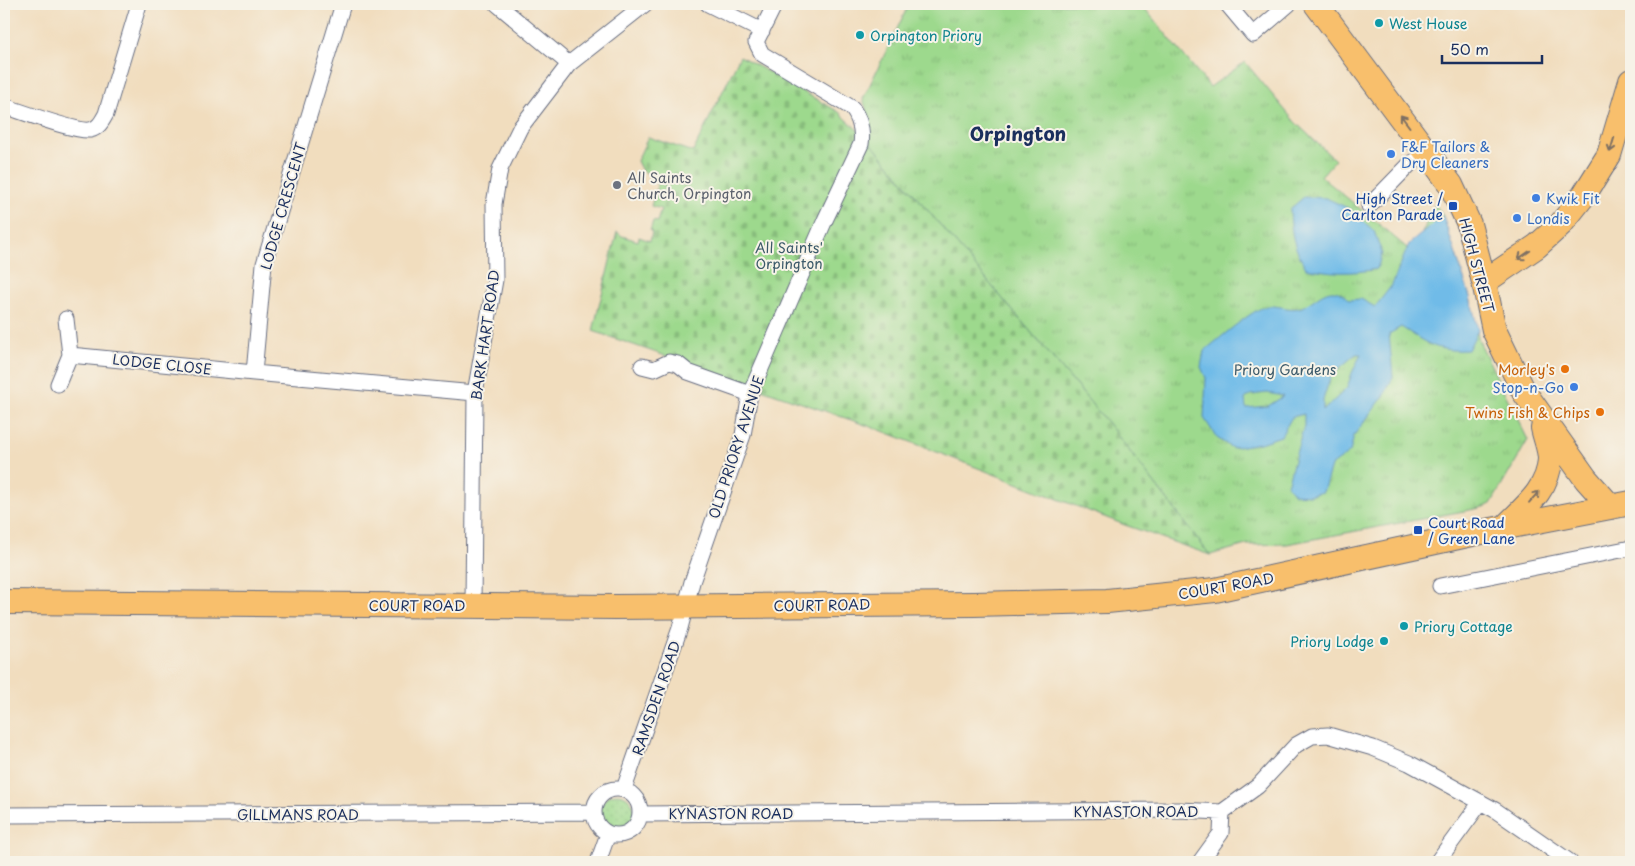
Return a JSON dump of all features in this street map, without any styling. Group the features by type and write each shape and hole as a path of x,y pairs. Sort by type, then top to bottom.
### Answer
{"main road":[{"name":"HIGH STREET","path":"1316,4 1451,185 1469,224 1494,330 1524,392 1586,480 1612,507"},
{"path":"1484,282 1537,246 1561,224 1584,195 1609,155 1631,82"},
{"path":"1504,528 1539,494 1548,474 1550,457 1540,417"},
{"path":"1550,457 1612,507"},
{"name":"COURT ROAD","path":"4,602 686,606 984,604 1107,601 1215,590 1504,528 1612,507"}],"street":[{"path":"4,106 76,128 90,130 100,125 106,114 139,4"},
{"name":"LODGE CRESCENT","path":"254,373 264,264 343,4"},
{"path":"497,4 569,64"},
{"name":"BARK HART ROAD","path":"473,606 475,393 495,280 494,204 500,169 520,128 569,64 645,4"},
{"path":"708,4 762,31 775,4"},
{"path":"1227,4 1253,35 1289,4"},
{"name":"OLD PRIORY AVENUE","path":"686,606 692,582 743,435 750,394 825,220 861,144 862,135 858,117 852,108 762,54 756,42 762,31"},
{"path":"1369,206 1410,164 1429,153"},
{"path":"58,384 70,355 66,319"},
{"name":"LODGE CLOSE","path":"70,355 254,373"},
{"path":"642,366 654,369 669,362 678,364 688,372 750,394"},
{"path":"254,373 475,393"},
{"path":"1440,586 1631,548"},
{"name":"RAMSDEN ROAD","path":"624,789 686,606"},
{"path":"1200,862 1221,833 1222,812 1258,786 1296,746 1312,736 1328,735 1373,748 1409,763 1482,802 1570,862"},
{"path":"609,789 624,789 636,798 640,814 635,827 623,835 608,834 597,825 593,812 597,798 609,789"},
{"path":"1437,862 1482,802"},
{"name":"KYNASTON ROAD","path":"640,814 1178,810 1222,812"},
{"name":"GILLMANS ROAD","path":"4,815 593,812"},
{"path":"598,862 608,834"}],"green space":[{"name":"Priory Gardens","path":"909,4 1141,4 1210,87 1245,62 1295,122 1335,160 1321,176 1413,253 1435,204 1443,216 1470,297 1479,341 1528,440 1491,504 1480,508 1287,544 1246,545 1210,555 1107,422 870,142 870,121 863,99"},
{"name":"All Saints' Orpington","path":"740,56 839,112 870,142 1107,422 1210,555 1125,525 880,430 593,331 617,232 622,236 638,241 639,237 650,241 653,221 657,222 661,209 651,206 660,177 642,171 637,161 648,137 693,152"},
{"path":"617,794 629,799 634,811 629,823 617,828 605,823 600,811 605,799"}],"water":[{"path":"1304,197 1326,198 1350,209 1374,231 1382,253 1377,269 1341,272 1306,268 1294,240 1290,209"},
{"path":"1443,216 1470,297 1478,330 1468,350 1439,348 1425,342 1401,327 1389,334 1393,377 1384,396 1354,435 1350,452 1331,466 1323,492 1310,495 1294,494 1287,485 1304,426 1304,414 1292,417 1281,436 1260,443 1232,448 1217,438 1204,418 1206,378 1201,367 1204,351 1257,310 1264,307 1302,307 1325,293 1336,291 1349,300 1361,299 1375,307 1392,285 1409,244","holes":["1356,354 1361,354 1347,388 1323,411 1323,400 1331,375","1267,393 1284,396 1268,406 1246,408 1245,399 1250,395"]}],"place":[{"name":"West House","path":"1379,23"},
{"name":"Orpington Priory","path":"860,35"},
{"name":"F&F Tailors & Dry Cleaners","path":"1391,154"},
{"name":"All Saints Church, Orpington","path":"617,185"},
{"name":"Kwik Fit","path":"1536,198"},
{"name":"High Street / Carlton Parade","path":"1453,206"},
{"name":"Londis","path":"1517,218"},
{"name":"Morley's","path":"1565,369"},
{"name":"Stop-n-Go","path":"1574,387"},
{"name":"Twins Fish & Chips","path":"1600,412"},
{"name":"Court Road / Green Lane","path":"1418,530"},
{"name":"Priory Cottage","path":"1404,626"},
{"name":"Priory Lodge","path":"1384,641"}],"district":[{"name":"Orpington","path":"1018,133"}]}
